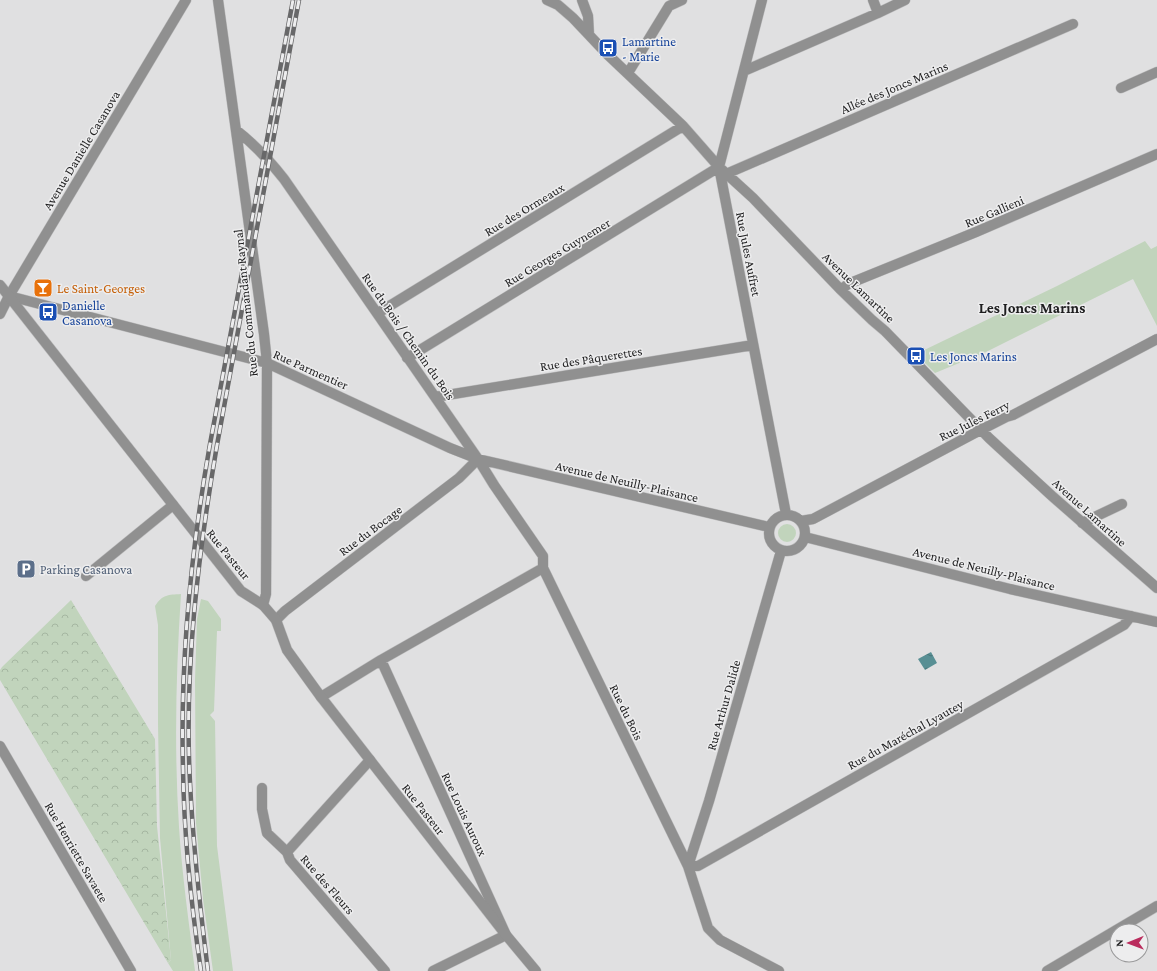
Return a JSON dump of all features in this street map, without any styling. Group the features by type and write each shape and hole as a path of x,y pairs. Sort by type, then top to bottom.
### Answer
{"street":[{"name":"Avenue Danielle Casanova","path":"0,314 9,296 186,0"},
{"name":"Rue du Commandant Raynal","path":"218,0 267,363 266,594 264,605"},
{"name":"Avenue Lamartine","path":"547,0 558,5 682,126 841,290 885,331 982,430 1082,522 1157,588"},
{"path":"582,0 588,16 589,36"},
{"path":"628,73 669,6 682,0"},
{"name":"Rue Jules Auffret","path":"762,0 744,71 723,170 753,345 786,514"},
{"path":"872,0 878,13"},
{"path":"744,71 905,0"},
{"name":"Allée des Joncs Marins","path":"723,170 1074,24"},
{"path":"1121,88 1157,72"},
{"name":"Rue des Ormeaux","path":"378,314 682,126"},
{"name":"Rue du Bois / Chemin du Bois","path":"236,130 250,141 276,169 378,314 543,556 544,568"},
{"name":"Rue Gallieni","path":"841,290 848,284 976,232 1157,154"},
{"name":"Rue Georges Guynemer","path":"407,358 723,170"},
{"name":"Rue Pasteur","path":"0,285 241,591 264,605 276,620 287,650 321,697 506,935"},
{"name":"Rue Parmentier","path":"9,296 267,363 450,448 478,459"},
{"name":"Rue Jules Ferry","path":"801,521 813,519 1006,417 1013,416 1157,339"},
{"name":"Rue des Pâquerettes","path":"435,397 753,345"},
{"name":"Avenue de Neuilly-Plaisance","path":"478,459 769,527"},
{"name":"Rue du Bocage","path":"276,620 285,611 459,478 478,459"},
{"path":"1082,522 1122,504"},
{"path":"86,576 173,505"},
{"path":"786,514 791,515 801,521 805,531 805,537 800,546 790,551 781,551 775,547 769,538 769,527 776,518 786,514"},
{"name":"Avenue de Neuilly-Plaisance","path":"805,537 1010,589 1157,622"},
{"name":"Rue Arthur Dalide","path":"688,866 709,801 781,551"},
{"path":"321,697 381,660 544,568"},
{"name":"Rue du Bois","path":"544,568 688,866 708,928 720,940 779,971"},
{"name":"Rue du Maréchal Lyautey","path":"688,866 698,866 1124,625 1131,616"},
{"name":"Rue Louis Auroux","path":"381,660 506,935 536,971"},
{"name":"Rue Henriette Savaete","path":"0,746 132,971"},
{"name":"Rue des Fleurs","path":"370,760 287,852 290,860 385,971"},
{"path":"262,788 262,809 268,833 287,852"},
{"path":"1047,971 1157,906"},
{"path":"433,971 506,935"}],"green space":[{"path":"1145,241 1151,249 1157,246 1157,326 1133,279 986,352 935,373 916,354 1057,286"},
{"path":"783,524 791,524 796,529 794,540 791,542 783,542 778,537 778,529"},
{"path":"181,594 176,710 177,798 182,863 195,971 173,971 168,963 171,960 160,838 158,625 155,606 163,597"},
{"path":"201,599 208,601 221,619 221,631 217,631 214,711 210,715 215,721 217,846 233,971 213,971 203,899 196,823 195,680 197,619"},
{"path":"71,600 155,739 157,826 171,960 168,963 0,680 0,670 2,667"}],"water":[{"path":"931,652 937,663 925,670 918,659"}],"railway":[{"path":"201,971 189,870 184,794 183,687 188,606 203,484 293,0"},
{"path":"208,971 197,876 190,782 189,697 194,613 204,529 217,445 299,0"}],"place":[{"name":"Lamartine - Marie","path":"608,48"},
{"name":"Le Saint-Georges","path":"43,288"},
{"name":"Danielle Casanova","path":"48,312"},
{"name":"Les Joncs Marins","path":"916,356"},
{"name":"Parking Casanova","path":"26,569"}],"district":[{"name":"Les Joncs Marins","path":"1032,308"}]}
